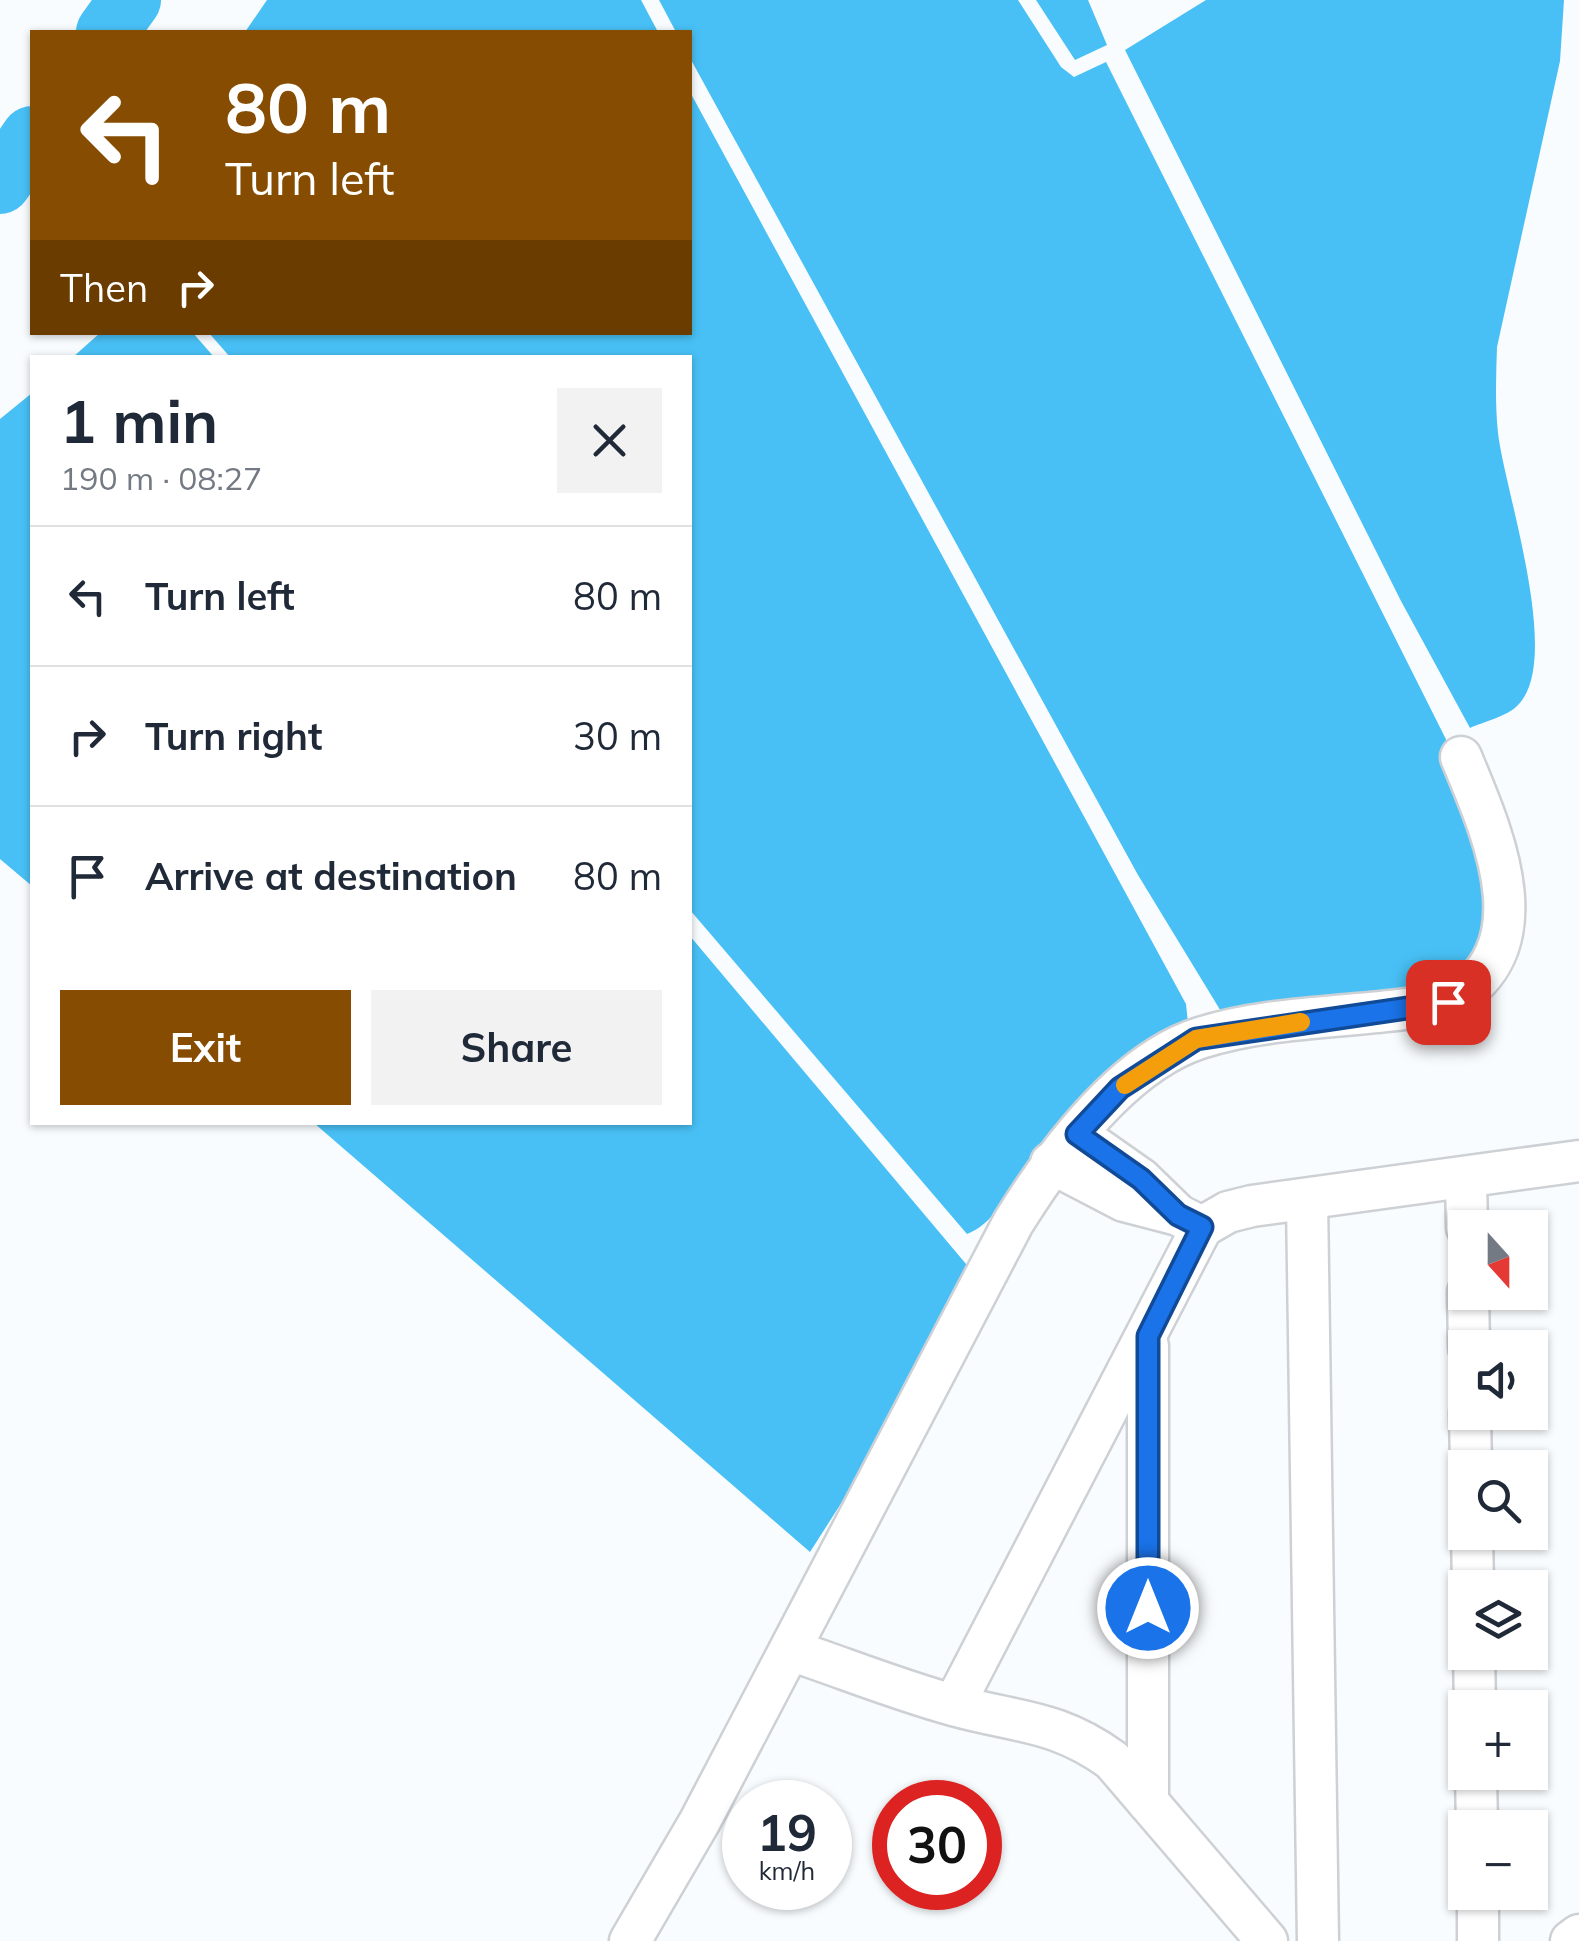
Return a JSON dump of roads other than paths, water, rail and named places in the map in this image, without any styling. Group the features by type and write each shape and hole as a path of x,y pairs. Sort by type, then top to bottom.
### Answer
{"street":[{"path":"630,1941 790,1650 1013,1223 1064,1148 1120,1088 1196,1039 1448,1002 1482,978 1502,925 1505,888 1496,841 1461,757"},
{"path":"1064,1148 1141,1179 1190,1221"},
{"path":"1190,1221 1228,1212 1579,1161"},
{"path":"1466,1180 1467,1210"},
{"path":"1307,1201 1318,1941"},
{"path":"954,1706 1148,1336 1190,1221"},
{"path":"1148,1336 1148,1802"},
{"path":"790,1650 954,1706 1036,1721 1080,1737 1112,1760 1267,1941"},
{"path":"1478,1910 1478,1941"},
{"path":"1571,1941 1579,1935"}],"water":[{"path":"267,0 641,0 657,30 246,30"},
{"path":"659,0 1018,0 1061,67 1074,77 1106,62 1488,823 1505,896 1463,980 1308,1006 1222,1013 1138,875 692,62 692,30 675,30"},
{"path":"1036,0 1088,0 1107,45 1075,60"},
{"path":"1206,0 1564,0 1560,61 1497,347 1498,433 1528,574 1535,652 1530,683 1518,705 1502,716 1470,728 1401,601 1125,50"},
{"path":"692,96 1186,1004 1188,1023 1058,1130 992,1216 967,1234 692,912 692,355 228,355 211,335 692,335"},
{"path":"98,335 195,335 212,355 75,355"},
{"path":"30,395 30,884 0,859 0,419"},
{"path":"692,938 982,1283 810,1552 316,1125 692,1125"}],"waterway":[{"path":"108,30 130,0"},
{"path":"0,183 30,140"}]}
